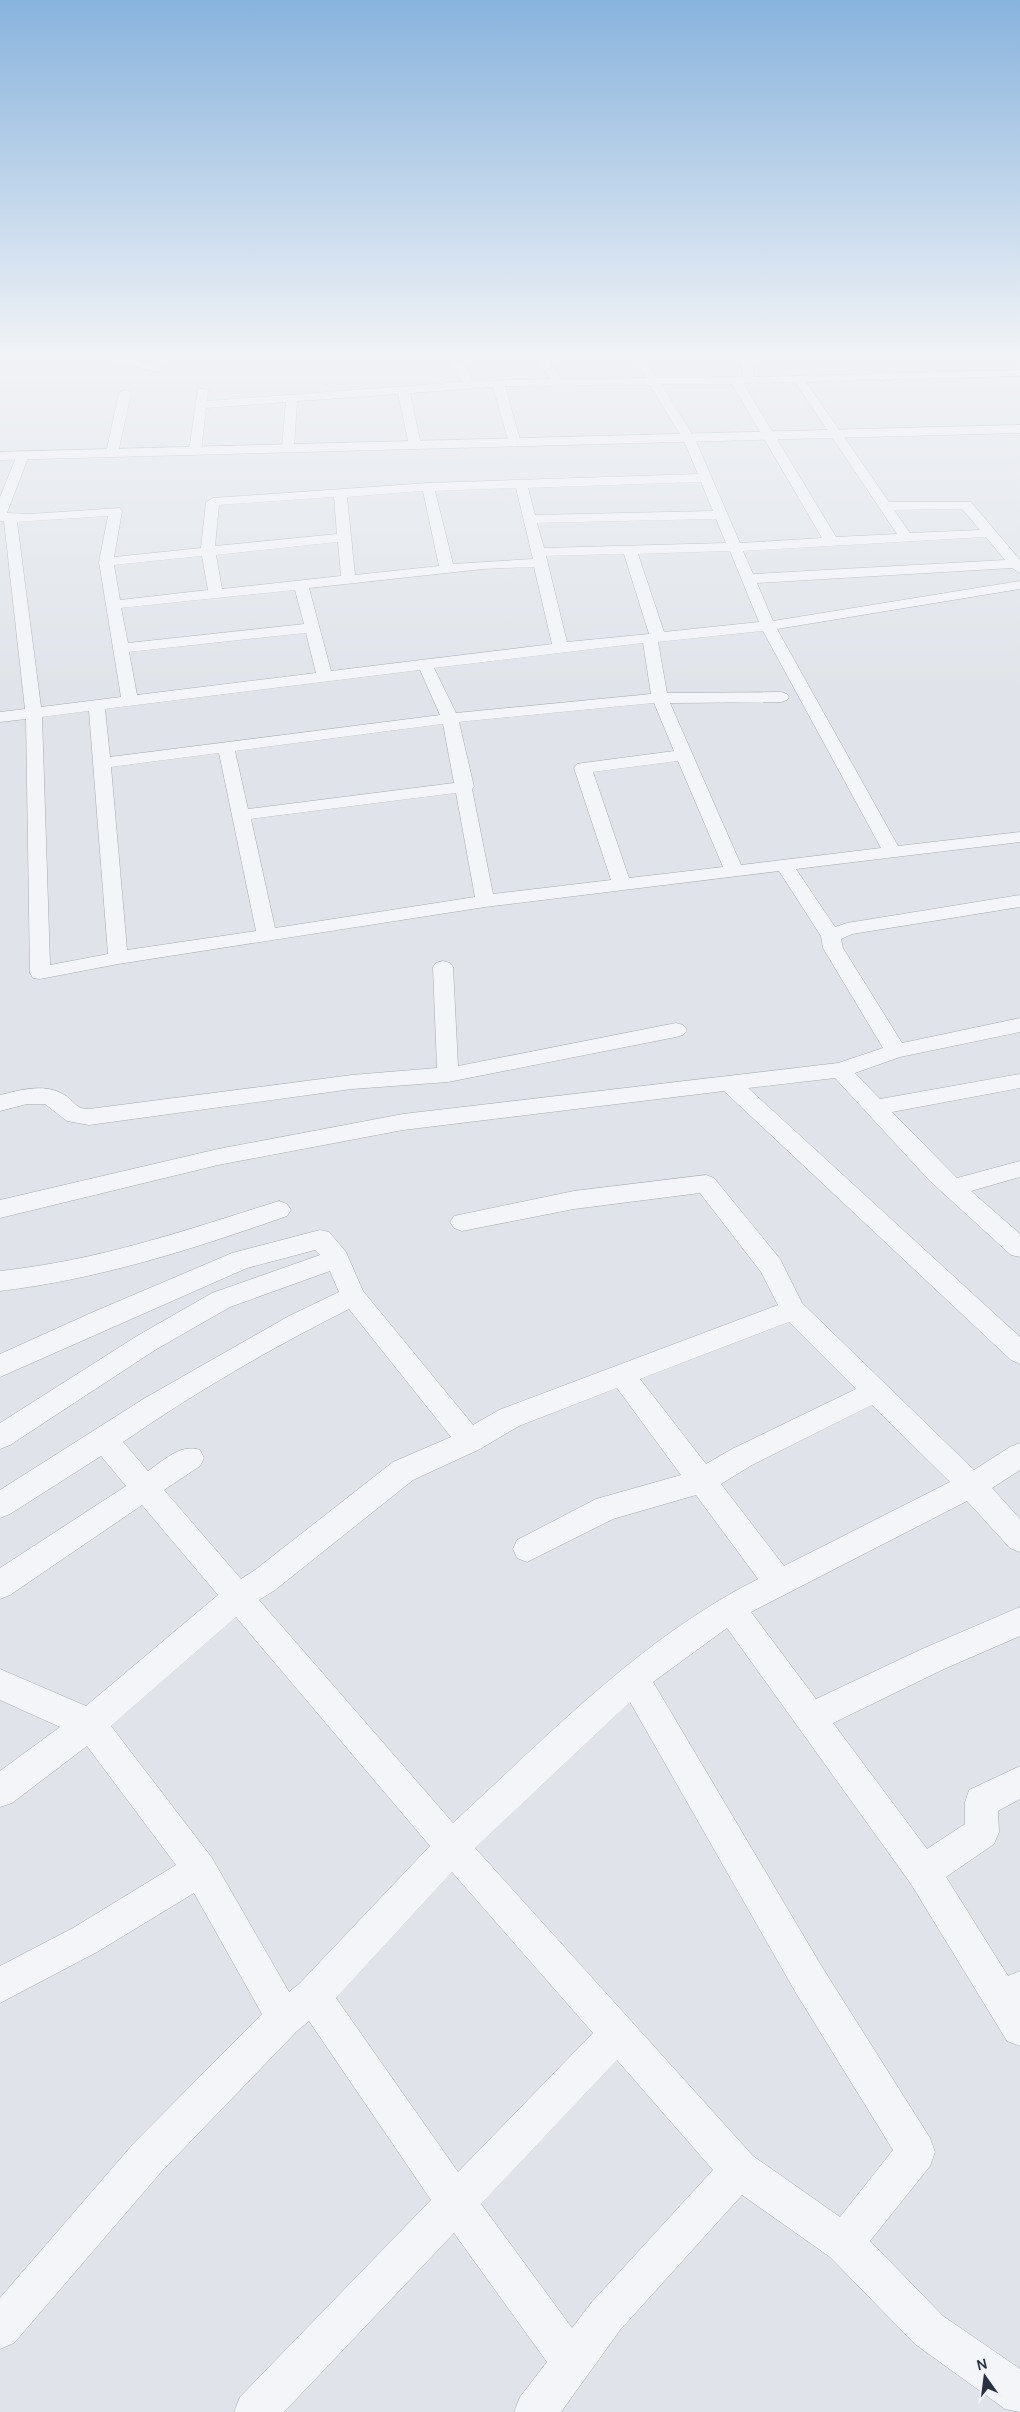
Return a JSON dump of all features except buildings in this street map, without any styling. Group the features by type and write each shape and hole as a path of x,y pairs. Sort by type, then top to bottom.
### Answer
{"street":[{"path":"19,470 3,516 34,713 40,973 118,958 486,901 1020,836"},
{"path":"702,470 768,626 892,852"},
{"path":"788,470 831,542"},
{"path":"859,470 906,537"},
{"path":"216,594 208,551 213,502 428,487 706,478"},
{"path":"521,484 561,648"},
{"path":"428,487 447,569"},
{"path":"340,494 348,580"},
{"path":"884,506 966,505 1018,566"},
{"path":"3,516 30,518 115,511 106,562 130,701"},
{"path":"530,519 721,515"},
{"path":"113,605 539,558 630,550 734,547 990,533"},
{"path":"106,562 344,537"},
{"path":"630,550 654,637 660,698 734,871"},
{"path":"748,579 1018,566"},
{"path":"301,585 325,677"},
{"path":"0,717 561,648 768,626 1020,585"},
{"path":"121,648 312,628"},
{"path":"425,665 450,718 486,901"},
{"path":"102,762 450,718 660,698 781,697"},
{"path":"97,705 118,958"},
{"path":"226,747 267,936"},
{"path":"622,885 583,768 684,755"},
{"path":"240,815 465,787"},
{"path":"784,865 831,936 833,948 896,1052"},
{"path":"831,936 847,929 1020,901"},
{"path":"443,967 448,1075"},
{"path":"0,1209 218,1157 403,1122 840,1070 896,1052 1020,1026"},
{"path":"0,1103 44,1095 56,1100 68,1114 76,1118 89,1118 338,1083 448,1075 676,1030"},
{"path":"840,1070 938,1175 1020,1248"},
{"path":"875,1108 946,1093 1020,1081"},
{"path":"727,1082 1020,1353"},
{"path":"952,1188 1020,1168"},
{"path":"462,1222 574,1200 706,1184 771,1266 793,1310 971,1485 1020,1539"},
{"path":"0,1281 95,1268 198,1238 279,1210"},
{"path":"0,1366 100,1320 241,1260 320,1239 337,1260 353,1296 470,1441"},
{"path":"0,1437 146,1343 221,1300 337,1260"},
{"path":"0,1505 104,1440 154,1406 298,1323 353,1296"},
{"path":"0,1791 90,1724 237,1597 265,1580 402,1471 470,1441 509,1418 793,1310"},
{"path":"622,1375 779,1583"},
{"path":"526,1549 606,1508 702,1480 742,1457 876,1391"},
{"path":"104,1440 452,1847 739,2170 844,2243 929,2330 1020,2394"},
{"path":"0,2329 148,2157 284,2018 313,1996 452,1847 633,1678 730,1608 994,1474 1020,1455"},
{"path":"0,1584 190,1458"},
{"path":"730,1608 923,1872 1014,2006"},
{"path":"810,1718 934,1659 1020,1621"},
{"path":"633,1678 809,1980 916,2152 844,2243"},
{"path":"0,1684 90,1724 200,1870 284,2018"},
{"path":"923,1872 982,1832 981,1802 1020,1782"},
{"path":"0,1985 84,1940 200,1870"},
{"path":"313,1996 456,2203 572,2362"},
{"path":"256,2412 618,2033"},
{"path":"539,2410 606,2316 739,2170"}]}
